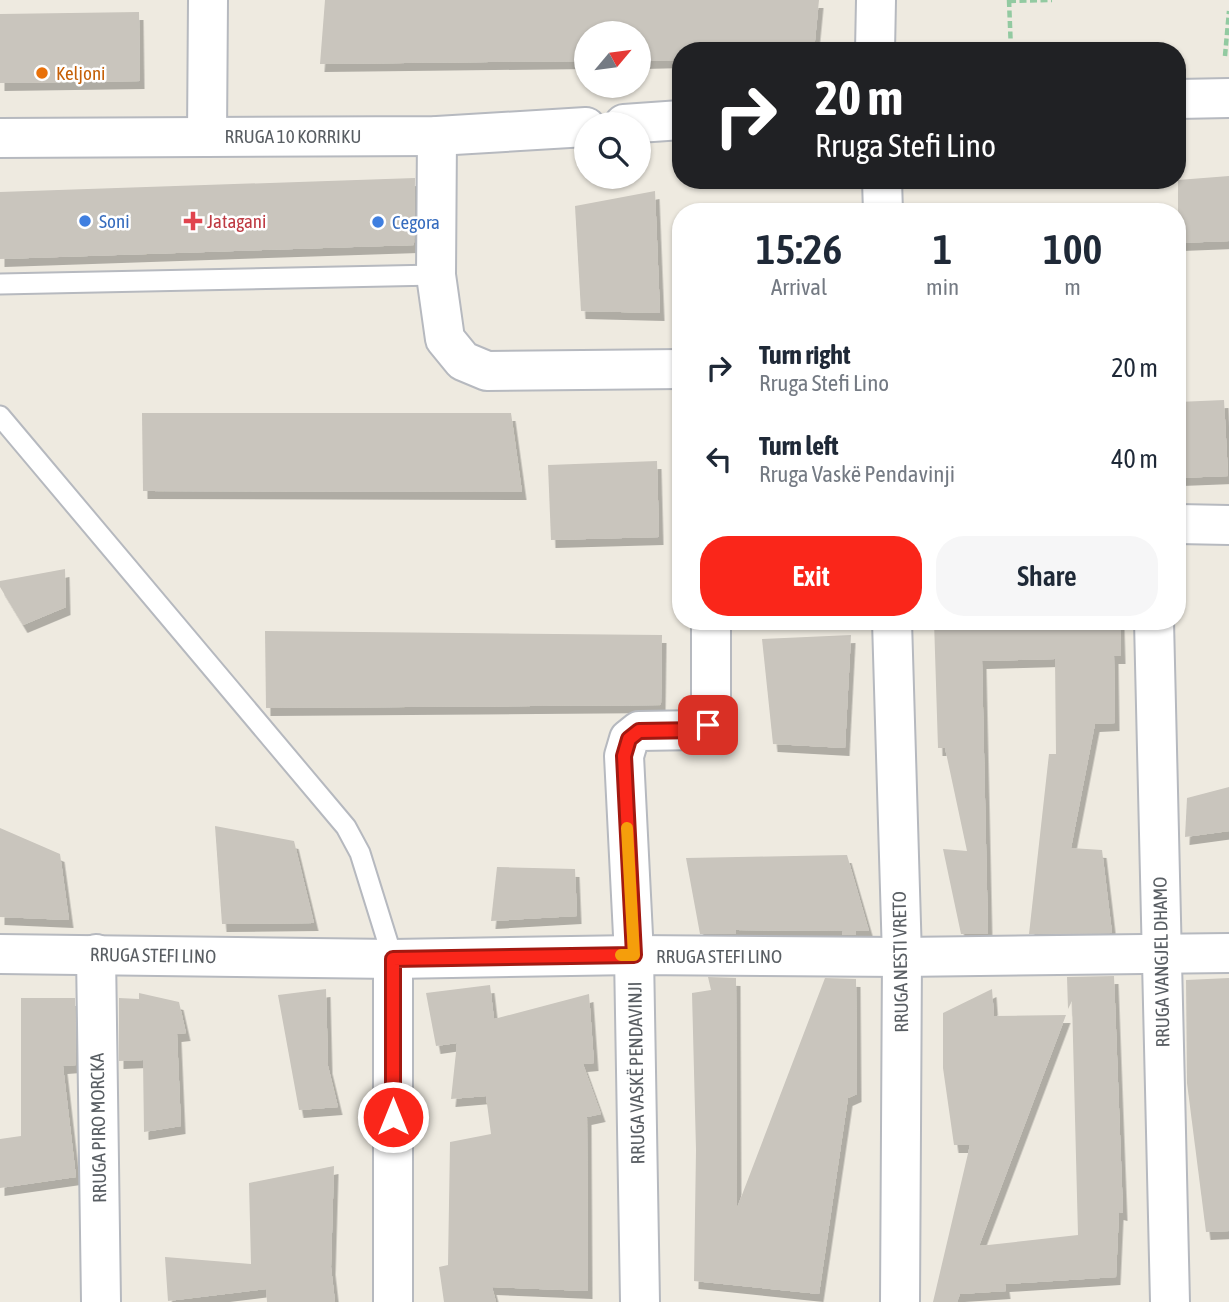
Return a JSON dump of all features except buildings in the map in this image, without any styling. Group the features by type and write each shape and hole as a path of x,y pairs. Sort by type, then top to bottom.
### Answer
{"street":[{"path":"207,136 208,0"},
{"path":"875,42 877,0"},
{"path":"1186,99 1229,98"},
{"path":"651,122 672,121"},
{"name":"RRUGA 10 KORRIKU","path":"0,138 437,136 574,128"},
{"path":"437,136 436,275 445,339 463,361 487,371 672,369"},
{"path":"1186,524 1229,525"},
{"name":"RRUGA VASKË PENDAVINJI","path":"640,1302 634,955 624,756 629,739 639,731 700,730 708,725 711,630"},
{"name":"RRUGA NESTI VRETO","path":"892,630 902,957 900,1302"},
{"name":"RRUGA VANGJEL DHAMO","path":"1154,630 1170,1302"},
{"name":"RRUGA STEFI LINO","path":"0,954 393,959 634,955 902,957 1229,953"},
{"name":"RRUGA PIRO MORCKA","path":"96,954 101,1302"},
{"path":"393,959 393,1302"}],"lane":[{"path":"0,284 436,275"},
{"path":"0,416 346,827 360,853 393,959"}],"path":[{"path":"1010,42 1009,0 1052,0"}],"slow traffic":[{"path":"621,955 634,955 627,828"}],"place":[{"name":"Keljoni","path":"42,73"},
{"name":"Soni","path":"85,221"},
{"name":"Jatagani","path":"193,221"},
{"name":"Cegora","path":"378,222"}],"route":[{"path":"393,1117 393,959 634,955 624,756 629,739 639,731 700,730 708,725"}]}
